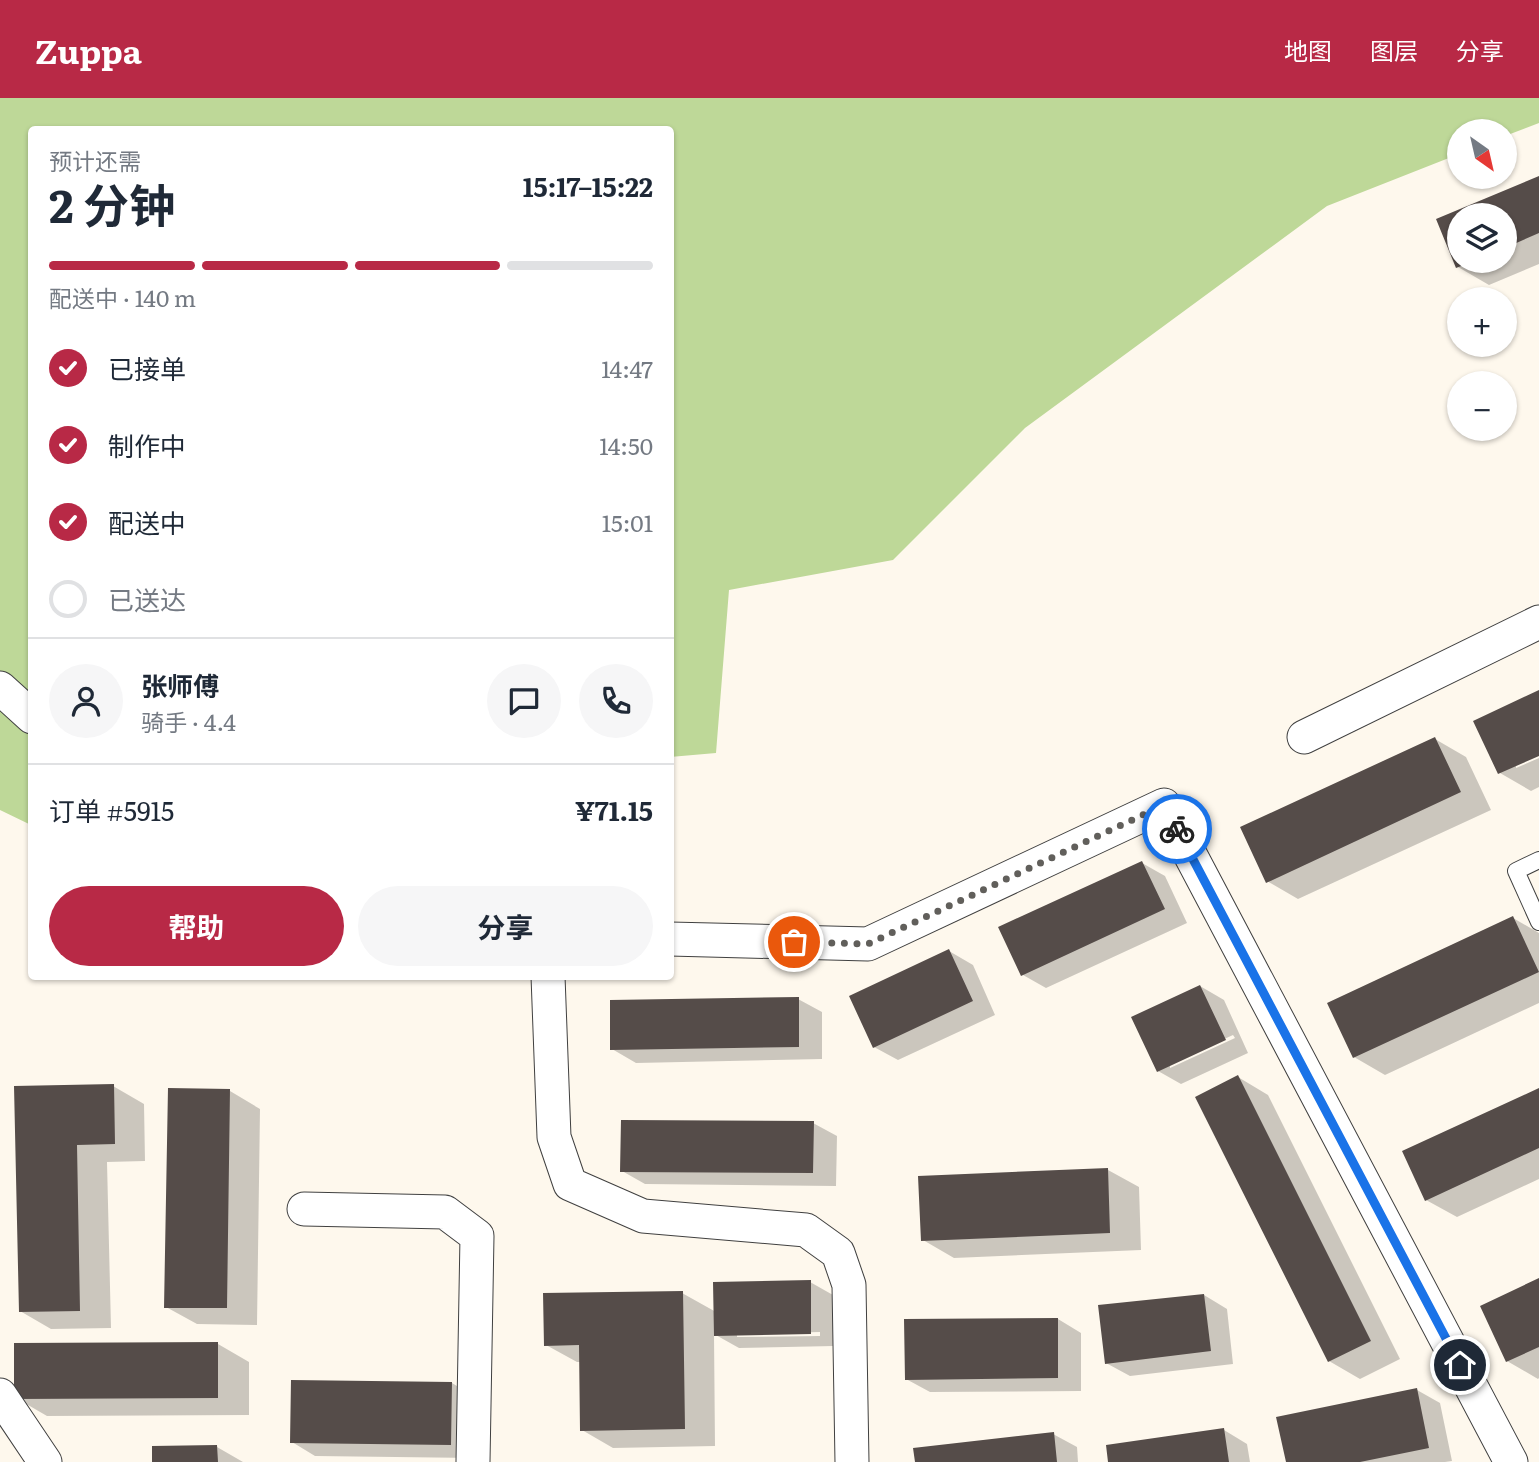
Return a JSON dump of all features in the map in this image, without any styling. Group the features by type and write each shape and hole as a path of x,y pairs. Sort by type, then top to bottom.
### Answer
{"street":[{"path":"1304,737 1539,622"},
{"path":"0,688 28,713"},
{"path":"674,939 868,944 1164,805 1511,1462"},
{"path":"548,980 554,1137 569,1184 643,1216 806,1230 838,1253 849,1285 852,1462"},
{"path":"304,1209 445,1212 477,1236 473,1462"},
{"path":"0,1395 45,1462"},
{"path":"1526,1462 1539,1457"}],"lane":[{"path":"1539,860 1516,871 1539,922"}],"green space":[{"path":"0,98 1539,98 1539,123 1517,131 1517,119 1447,119 1447,159 1327,206 1025,428 893,560 729,590 716,753 674,757 674,126 28,126 28,824 0,810"}],"building":[{"path":"1539,176 1539,233 1517,243 1517,203 1474,203 1508,189 1517,189 1517,185"},
{"path":"1447,214 1447,246 1436,219"},
{"path":"1539,690 1539,756 1498,774 1473,721"},
{"path":"1435,737 1461,792 1266,883 1240,827"},
{"path":"1142,861 1165,909 1021,976 998,927"},
{"path":"1513,916 1539,972 1353,1058 1327,1003"},
{"path":"949,949 973,1001 873,1048 849,996"},
{"path":"1200,985 1226,1040 1157,1072 1131,1017"},
{"path":"799,997 799,1047 610,1050 610,1000"},
{"path":"1238,1075 1371,1341 1328,1362 1195,1097"},
{"path":"114,1084 115,1144 77,1145 80,1311 19,1312 14,1086"},
{"path":"168,1088 230,1089 227,1308 164,1308"},
{"path":"1539,1088 1539,1148 1425,1201 1402,1151"},
{"path":"621,1120 814,1121 813,1173 620,1172"},
{"path":"1108,1168 1110,1233 921,1241 918,1176"},
{"path":"1539,1278 1539,1347 1506,1362 1480,1306"},
{"path":"811,1280 811,1334 714,1336 713,1282"},
{"path":"683,1291 685,1429 580,1431 579,1345 544,1346 543,1293"},
{"path":"1204,1294 1211,1351 1105,1364 1098,1305"},
{"path":"1058,1318 1058,1378 905,1380 904,1319"},
{"path":"218,1342 218,1398 14,1399 14,1343"},
{"path":"291,1380 452,1382 451,1445 290,1443"},
{"path":"1417,1388 1429,1448 1360,1462 1286,1462 1276,1417"},
{"path":"1224,1428 1229,1462 1108,1462 1106,1445"},
{"path":"1054,1432 1057,1462 915,1462 913,1448"},
{"path":"217,1445 218,1462 152,1462 152,1446"}],"way so far":[{"path":"794,942 868,944 1164,805 1177,829"}],"route":[{"path":"1177,829 1460,1365"}]}
